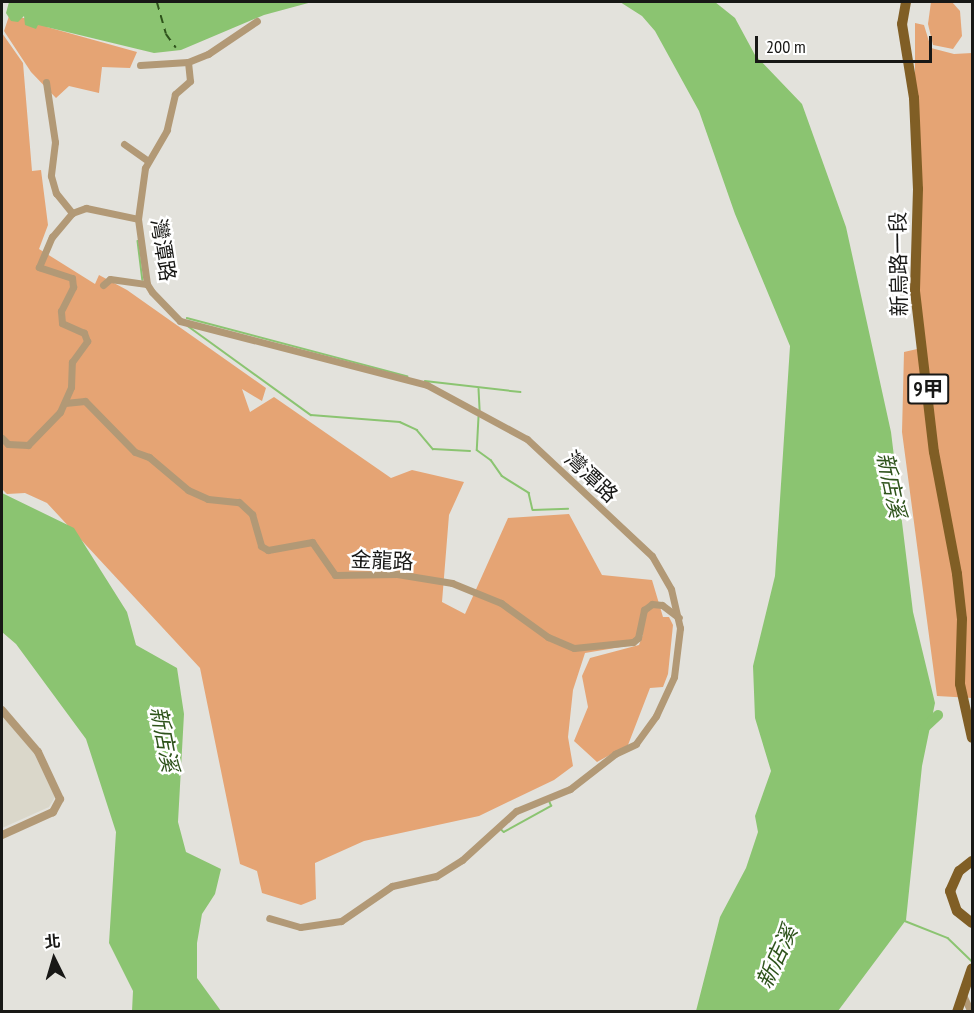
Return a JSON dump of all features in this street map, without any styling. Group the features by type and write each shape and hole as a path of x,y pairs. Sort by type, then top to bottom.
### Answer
{"main road":[{"name":"新烏路一段","path":"906,2 902,24 914,98 918,189 915,291 934,452 951,529 962,619 960,684 972,738"},
{"path":"972,861 959,870 950,891 957,911 972,923"},
{"path":"958,1006 971,972"}],"street":[{"path":"140,65 188,62 208,54 257,21"},
{"name":"灣潭路","path":"188,62 190,81 176,94 167,130 147,160 138,219 147,284 180,321 427,385 527,439 652,556 671,589 679,618 674,677 656,716 636,744 615,754 570,789 516,811 462,860 436,876 392,886 340,921 300,927 269,918"},
{"path":"46,82 55,142 51,176 56,193 72,213"},
{"path":"124,144 147,160"},
{"path":"2,438 8,444 28,445 60,412 71,387 72,362 87,341 84,333 62,322 62,311 73,288 72,278 52,269 43,270 39,261 72,213 99,208 138,219"},
{"path":"103,285 110,279 147,284"},
{"name":"金龍路","path":"65,403 85,401 135,452 149,457 188,490 208,499 239,502 252,514 261,546 268,550 312,542 335,575 397,574 452,583 501,603 548,637 574,648 633,642 638,638 644,610 652,604 662,606 679,618"},
{"path":"2,710 38,752 60,799 53,812 2,836"},
{"path":"958,1006 971,1011"}],"shaded area":[{"path":"931,2 952,2 960,11 962,36 953,49 933,45 928,24"},
{"path":"9,16 38,20 47,27 137,52 130,68 102,67 99,93 69,86 56,98 31,72 4,31"},
{"path":"915,23 924,25 931,48 954,54 972,53 972,698 937,696 902,432 904,352 926,347 915,285"},
{"path":"2,33 23,63 32,171 41,170 48,225 39,249 95,284 99,275 127,290 266,388 262,401 242,389 250,412 274,397 391,478 412,470 464,482 449,515 442,602 465,614 508,518 569,514 602,575 652,580 663,617 669,617 673,625 668,674 663,687 650,688 628,745 597,762 574,741 588,707 582,676 590,658 639,645 643,634 627,646 585,653 573,690 568,737 573,766 554,780 479,816 364,841 315,863 316,899 301,905 262,893 257,871 240,864 200,668 47,503 25,493 7,494 2,489"},
{"path":"2,715 34,753 55,797 49,807 2,828"}],"water":[{"path":"9,2 312,2 264,15 181,50 154,53 38,25 36,29 25,25 24,16 18,22 11,21 6,13"},
{"name":"新店溪","path":"620,2 715,2 735,18 755,55 802,104 846,227 891,432 913,612 935,703 922,766 906,920 838,1011 696,1011 720,917 746,868 758,832 755,816 771,771 755,718 753,666 775,576 790,346 735,214 699,111 655,31 642,16"},
{"name":"新店溪","path":"2,493 74,528 127,612 136,645 177,668 184,714 178,822 186,852 221,869 215,894 202,914 197,943 197,978 221,1011 132,1011 133,991 109,943 116,832 86,739 16,644 2,632"}],"waterway":[{"path":"138,241 143,280"},
{"path":"187,318 407,376"},
{"path":"188,326 311,415 400,422 417,430 433,449 470,451"},
{"path":"425,381 520,392"},
{"path":"479,389 480,410"},
{"path":"479,417 477,450 491,460 502,476 529,493 533,510 568,509"},
{"path":"922,730 938,715"},
{"path":"501,829 504,832 551,806 549,801"},
{"path":"905,921 948,938 972,961"}],"ferry route":[{"path":"157,2 166,34 176,48"}]}
